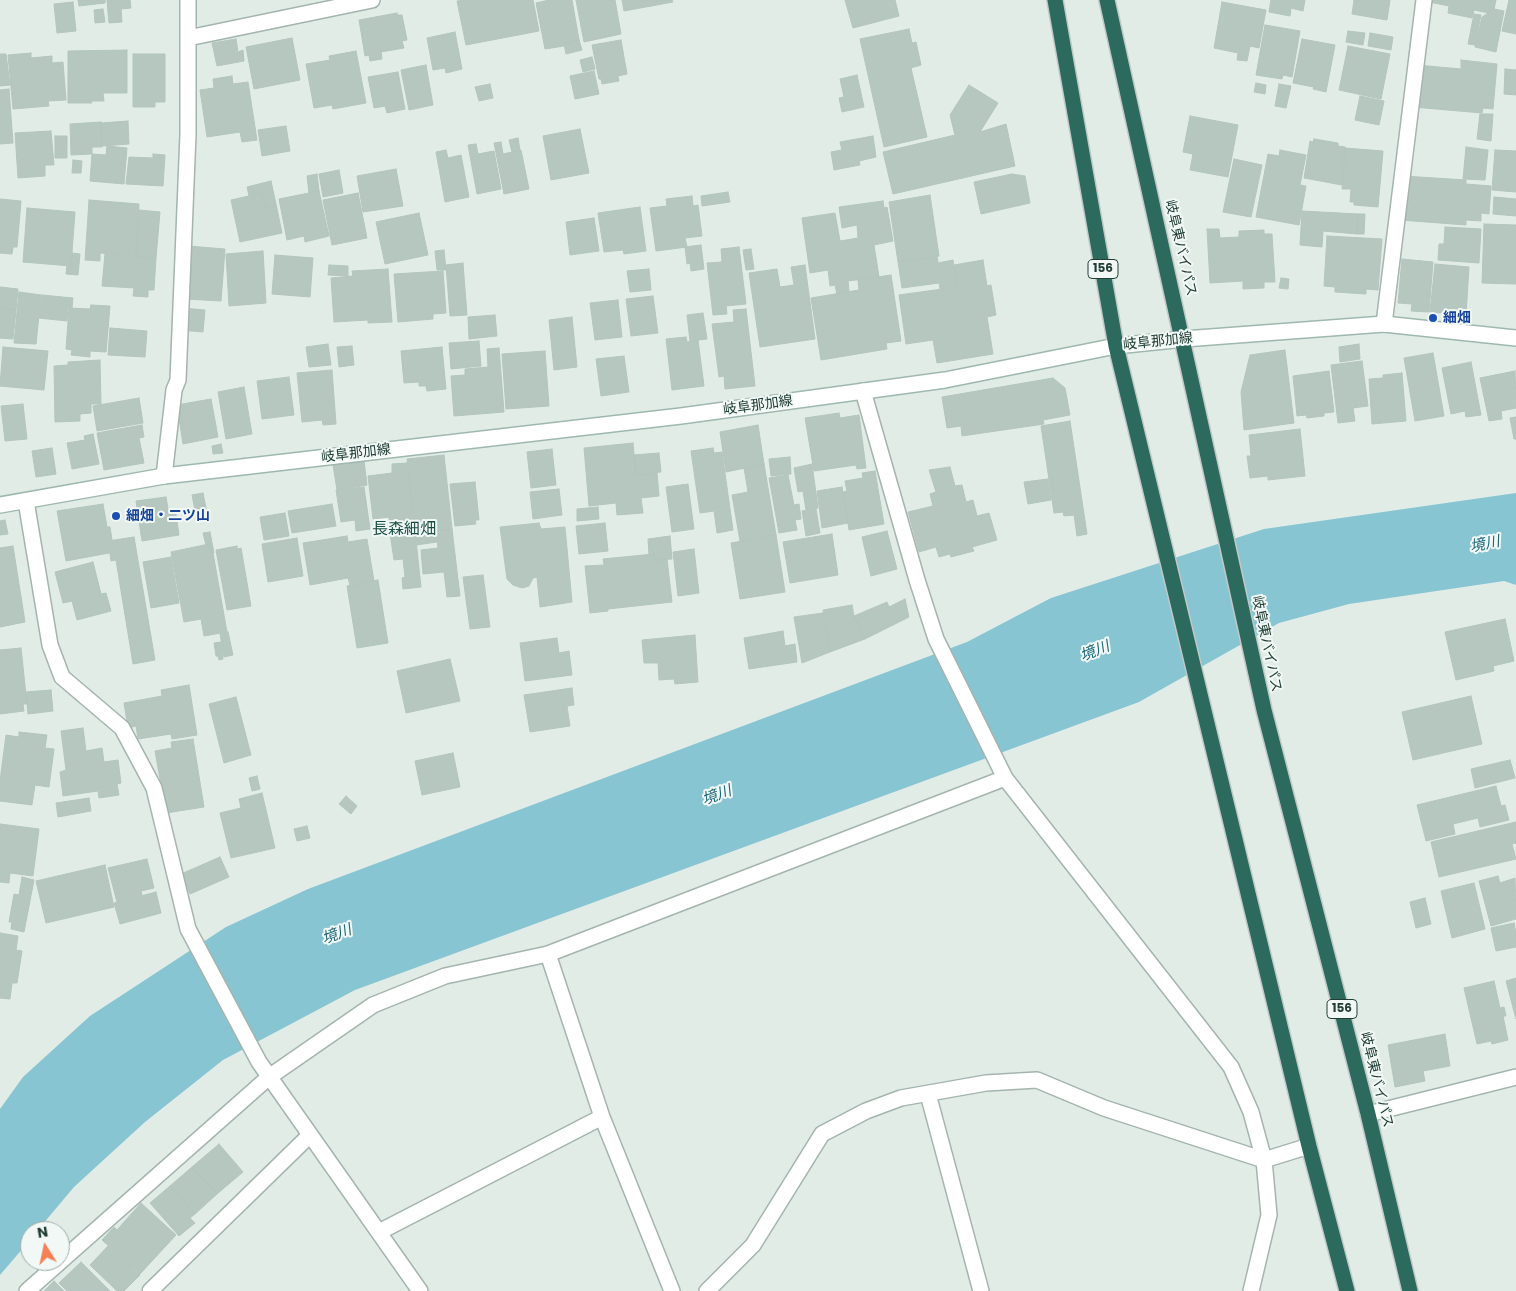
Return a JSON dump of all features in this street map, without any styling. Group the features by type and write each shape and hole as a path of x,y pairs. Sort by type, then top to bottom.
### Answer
{"highway":[{"name":"156","path":"1054,0 1116,346 1309,1146 1347,1291"},
{"name":"岐阜東バイパス","path":"1107,0 1184,339 1269,729 1368,1114 1410,1291"}],"street":[{"path":"164,476 174,390 178,380 188,134 188,0"},
{"path":"188,38 372,0"},
{"path":"1384,324 1424,0"},
{"name":"岐阜那加線","path":"0,505 164,476 681,416 945,380 1116,346 1384,324 1516,338"},
{"path":"863,391 936,639 1004,776 1231,1067 1251,1112 1264,1160 1268,1215 1251,1291"},
{"path":"26,501 50,645 62,677 122,728 154,788 188,929 259,1062 420,1291"},
{"path":"27,1291 269,1077 373,1005 445,976 548,954 1004,776"},
{"path":"548,954 602,1117 672,1291"},
{"path":"1368,1114 1516,1077"},
{"path":"707,1291 753,1246 822,1134 866,1111 901,1098 986,1083 1037,1080 1104,1108 1264,1160 1309,1146"},
{"path":"928,1094 981,1291"},
{"path":"379,1232 602,1117"},
{"path":"150,1291 310,1134"}],"water":[{"name":"境川","path":"1516,493 1516,585 1504,581 1349,604 1279,623 1139,702 355,990 223,1060 145,1122 74,1187 45,1221 20,1221 20,1252 0,1275 0,1109 23,1077 90,1016 226,927 308,889 967,642 1051,598 1264,529"}],"building":[{"path":"78,0 105,0 105,3 79,6"},
{"path":"107,0 130,0 131,8 121,9 122,22 109,23"},
{"path":"533,0 539,31 466,45 457,1"},
{"path":"549,0 572,0 579,40 564,44 564,46 545,49 536,3"},
{"path":"576,0 615,0 621,34 584,42"},
{"path":"622,0 672,0 673,2 624,11"},
{"path":"845,0 895,0 899,16 853,28"},
{"path":"1271,0 1305,0 1303,11 1291,8 1290,16 1269,12"},
{"path":"1354,0 1390,0 1387,20 1352,14"},
{"path":"1430,0 1496,0 1494,9 1489,13 1474,10 1472,18 1448,13 1449,6 1429,2"},
{"path":"1509,0 1516,0 1516,34 1502,31"},
{"path":"73,2 76,31 57,33 54,4"},
{"path":"1222,2 1266,10 1259,48 1250,46 1247,61 1237,60 1238,53 1214,48"},
{"path":"103,9 105,22 95,23 94,10"},
{"path":"1494,9 1504,11 1496,52 1475,47 1482,17"},
{"path":"397,13 397,15 402,15 407,40 402,41 404,48 381,52 382,59 370,61 369,55 365,56 359,20"},
{"path":"1474,14 1481,15 1475,45 1468,44"},
{"path":"1265,25 1300,31 1292,77 1283,75 1282,79 1256,75"},
{"path":"909,29 912,43 916,42 921,65 911,68 927,137 884,147 860,39"},
{"path":"1348,31 1365,33 1363,45 1346,42"},
{"path":"455,32 462,69 446,73 445,68 433,70 427,38"},
{"path":"1370,33 1393,37 1391,50 1368,46"},
{"path":"292,38 300,80 254,89 246,47"},
{"path":"236,39 238,52 243,50 244,61 217,66 212,43"},
{"path":"1302,39 1335,45 1326,92 1313,89 1314,87 1293,83"},
{"path":"579,40 582,50 566,54 564,44"},
{"path":"621,40 627,74 618,76 619,81 602,84 601,79 599,79 592,45"},
{"path":"1348,46 1390,54 1381,99 1339,90"},
{"path":"127,50 127,93 103,93 104,101 68,103 68,51"},
{"path":"356,51 366,103 333,109 332,105 314,108 306,64 330,60 329,56"},
{"path":"31,53 31,58 52,56 52,63 63,62 66,100 48,101 49,106 13,109 8,55"},
{"path":"0,54 6,54 10,85 0,86"},
{"path":"133,54 165,54 165,102 155,102 155,107 133,107"},
{"path":"592,57 595,69 583,72 580,60"},
{"path":"1461,60 1497,64 1493,109 1483,108 1482,113 1413,107 1417,65 1461,69"},
{"path":"426,65 433,105 409,110 401,70"},
{"path":"1505,69 1516,70 1516,95 1504,94"},
{"path":"594,71 599,94 575,99 570,76"},
{"path":"398,72 405,109 387,113 385,106 374,108 368,77"},
{"path":"857,75 864,107 842,112 839,98 844,97 840,79"},
{"path":"232,76 233,84 248,82 257,140 242,142 240,132 207,137 200,90 214,88 213,79"},
{"path":"1256,83 1266,85 1265,94 1254,92"},
{"path":"490,84 493,98 479,101 475,87"},
{"path":"1279,84 1291,86 1286,108 1275,106"},
{"path":"969,85 998,103 980,132 1006,124 1015,166 893,194 883,152 955,135 950,115"},
{"path":"9,89 13,143 0,144 0,90"},
{"path":"1360,96 1384,101 1379,125 1355,120"},
{"path":"1480,114 1493,114 1491,141 1477,139"},
{"path":"1190,116 1238,125 1228,177 1190,170 1193,154 1183,152"},
{"path":"128,121 129,144 102,146 101,123"},
{"path":"101,122 102,147 92,147 92,154 71,155 70,124"},
{"path":"286,126 290,151 262,156 258,130"},
{"path":"580,129 589,173 551,180 543,136"},
{"path":"51,131 54,165 45,165 45,176 18,178 15,133"},
{"path":"55,136 67,136 67,158 55,158"},
{"path":"873,136 876,157 859,161 860,165 834,170 831,152 842,150 840,142"},
{"path":"518,138 520,150 512,152 509,140"},
{"path":"1314,139 1338,143 1338,146 1345,147 1342,185 1304,178 1310,141 1313,142"},
{"path":"501,142 503,154 521,150 529,189 504,194 494,143"},
{"path":"476,144 478,154 494,151 501,189 477,194 468,145"},
{"path":"107,146 127,148 124,184 90,181 92,154 106,155"},
{"path":"1466,147 1488,150 1485,180 1463,179"},
{"path":"1345,148 1383,151 1378,207 1354,205 1354,202 1350,202 1351,189 1342,189"},
{"path":"446,150 448,158 461,155 469,197 445,202 436,152"},
{"path":"1280,150 1306,155 1300,185 1306,186 1299,225 1256,217 1268,154 1279,156"},
{"path":"1495,150 1516,151 1516,192 1492,190"},
{"path":"153,154 165,155 163,186 126,184 129,157 153,158"},
{"path":"1234,159 1262,165 1251,217 1223,212"},
{"path":"73,160 82,161 81,173 72,173"},
{"path":"396,169 403,206 363,212 357,176"},
{"path":"339,170 343,193 323,197 319,174"},
{"path":"317,174 319,191 309,193 307,176"},
{"path":"1012,174 1025,176 1030,203 981,214 974,182"},
{"path":"1403,176 1466,180 1466,184 1491,186 1489,214 1481,213 1481,221 1466,220 1466,225 1400,220"},
{"path":"271,181 276,204 265,207 262,193 249,196 247,187"},
{"path":"319,191 329,236 305,242 304,236 287,240 279,199"},
{"path":"728,192 730,202 702,206 701,196"},
{"path":"262,193 265,207 276,204 282,233 240,242 231,200"},
{"path":"358,193 367,238 332,245 323,200"},
{"path":"930,195 939,256 898,262 889,202"},
{"path":"692,196 693,206 698,205 702,236 685,238 687,247 656,251 650,208 667,206 666,199"},
{"path":"1494,197 1516,199 1516,216 1493,214"},
{"path":"0,199 21,201 17,247 13,247 12,254 0,253"},
{"path":"89,200 139,204 136,256 100,253 100,261 85,260"},
{"path":"883,201 884,208 887,207 893,241 874,245 879,277 848,281 849,291 837,294 835,285 830,286 828,270 810,273 802,218 835,213 840,241 858,238 857,225 842,228 839,207"},
{"path":"640,207 646,251 624,254 623,250 604,252 598,213"},
{"path":"27,208 75,212 71,266 23,262"},
{"path":"139,210 160,212 156,258 136,256"},
{"path":"1302,211 1358,214 1357,234 1323,231 1322,247 1300,245"},
{"path":"419,213 428,255 385,264 376,222"},
{"path":"1358,214 1365,214 1364,234 1357,234"},
{"path":"594,218 599,251 570,255 566,222"},
{"path":"1484,224 1516,225 1516,284 1482,283"},
{"path":"1445,227 1481,229 1479,263 1438,260 1439,244 1444,244"},
{"path":"1207,229 1219,229 1220,238 1239,237 1239,231 1264,230 1264,234 1272,234 1275,282 1264,282 1264,288 1243,289 1243,281 1210,283"},
{"path":"1327,236 1382,239 1378,290 1366,289 1366,294 1335,292 1335,287 1324,286"},
{"path":"701,245 704,269 691,271 690,263 687,264 685,247"},
{"path":"188,246 225,249 221,301 185,299"},
{"path":"739,247 746,304 726,306 727,314 713,315 707,263 722,262 721,249"},
{"path":"751,249 754,269 746,270 743,250"},
{"path":"444,250 446,270 437,270 435,251"},
{"path":"263,251 266,303 229,306 226,254"},
{"path":"72,253 80,254 78,275 66,274 67,265 71,266"},
{"path":"105,254 156,258 154,290 148,290 148,297 133,296 134,288 102,286"},
{"path":"275,255 313,258 310,297 272,294"},
{"path":"937,256 938,263 953,260 957,287 940,289 939,283 902,288 898,262"},
{"path":"1402,259 1433,262 1429,312 1411,311 1412,304 1398,303"},
{"path":"983,260 987,286 991,285 996,315 987,317 993,354 937,363 933,340 906,344 899,295 957,287 954,265"},
{"path":"463,263 467,315 450,316 446,265"},
{"path":"1435,264 1469,267 1466,315 1430,312"},
{"path":"329,265 348,266 348,276 328,275"},
{"path":"805,265 815,339 760,347 749,273 777,269 780,287 794,285 791,267"},
{"path":"388,269 392,322 368,323 368,320 334,322 331,278 353,276 352,271"},
{"path":"649,269 651,290 630,292 627,271"},
{"path":"443,271 446,313 433,314 433,319 398,322 394,274"},
{"path":"891,275 901,341 886,343 887,349 821,360 811,298 859,290 858,280"},
{"path":"1281,278 1289,279 1288,289 1279,288"},
{"path":"0,287 18,289 16,310 0,308"},
{"path":"19,292 41,295 36,344 14,343"},
{"path":"42,295 73,298 72,308 68,307 67,321 39,318"},
{"path":"653,296 658,333 631,336 626,299"},
{"path":"618,300 622,337 595,340 590,303"},
{"path":"91,305 110,306 106,352 90,351 90,357 71,355 72,350 66,349 69,308 90,309"},
{"path":"0,308 16,310 13,339 0,338"},
{"path":"182,308 205,310 203,332 180,330"},
{"path":"746,309 755,386 725,389 724,376 719,377 712,324 734,322 733,310"},
{"path":"703,313 707,339 690,341 687,315"},
{"path":"495,315 497,336 469,339 468,317"},
{"path":"572,317 577,367 554,370 549,320"},
{"path":"110,328 147,331 145,357 108,355"},
{"path":"686,337 687,342 698,340 704,386 672,390 666,339"},
{"path":"479,341 481,366 451,369 449,343"},
{"path":"328,344 331,365 309,367 306,347"},
{"path":"1359,344 1360,359 1340,362 1339,347"},
{"path":"352,346 354,365 339,367 337,347"},
{"path":"3,347 48,351 44,390 0,386"},
{"path":"442,347 446,389 427,391 426,386 419,386 419,382 404,383 401,351"},
{"path":"499,348 504,412 454,416 451,376 465,375 465,369 488,367 487,349"},
{"path":"1285,350 1294,423 1244,430 1241,392 1250,355"},
{"path":"545,351 549,406 506,409 502,354"},
{"path":"1433,353 1444,416 1415,421 1404,358"},
{"path":"624,356 629,392 601,396 596,359"},
{"path":"100,360 101,404 91,404 91,413 80,414 80,421 55,422 54,366 68,365 68,362"},
{"path":"1362,361 1368,406 1353,408 1355,421 1338,423 1331,365"},
{"path":"1471,362 1481,415 1466,417 1465,411 1451,414 1442,368"},
{"path":"332,370 336,424 323,425 322,420 302,422 297,373"},
{"path":"1329,371 1334,412 1324,413 1324,416 1307,418 1306,415 1297,416 1293,376"},
{"path":"1515,371 1516,408 1501,411 1502,419 1489,421 1480,378"},
{"path":"1402,373 1406,421 1372,424 1369,379 1383,378 1383,375"},
{"path":"289,377 294,415 262,419 257,381"},
{"path":"1053,378 1065,388 1070,415 1043,420 1044,424 962,436 961,426 947,428 942,397"},
{"path":"244,387 252,434 226,439 218,392"},
{"path":"139,398 143,423 97,431 93,406"},
{"path":"211,399 218,437 183,444 177,405"},
{"path":"23,404 27,439 5,441 1,406"},
{"path":"839,413 840,418 859,415 866,468 857,469 856,465 814,471 805,418"},
{"path":"1516,417 1516,439 1514,439 1510,418"},
{"path":"1070,421 1087,534 1077,536 1074,515 1064,516 1063,512 1054,513 1041,426"},
{"path":"142,425 144,437 139,438 144,463 104,470 97,433"},
{"path":"758,425 764,464 726,472 720,432"},
{"path":"1300,429 1305,476 1268,480 1268,476 1250,478 1247,456 1251,456 1249,435"},
{"path":"93,434 99,464 72,469 67,443 85,440 84,436"},
{"path":"633,443 636,475 657,473 659,496 641,498 643,513 617,515 616,503 589,506 584,448"},
{"path":"221,444 223,453 213,454 212,446"},
{"path":"52,448 56,474 36,477 32,451"},
{"path":"713,448 714,453 722,452 733,530 717,533 714,511 700,513 691,451"},
{"path":"552,449 556,485 531,488 527,452"},
{"path":"659,453 661,472 636,475 634,455"},
{"path":"444,455 452,529 436,531 437,542 416,545 407,459"},
{"path":"790,457 791,474 771,476 769,459"},
{"path":"364,461 367,485 337,490 333,465"},
{"path":"407,463 415,531 390,533 389,517 373,519 368,476 392,473 392,464"},
{"path":"764,464 776,535 740,541 732,495 748,492 744,468"},
{"path":"812,464 818,508 806,510 803,491 798,492 794,468"},
{"path":"950,467 955,486 962,485 966,502 973,500 977,516 989,513 997,540 972,547 974,551 951,557 950,554 939,557 936,547 919,552 908,512 933,506 930,494 936,492 929,470"},
{"path":"875,471 884,524 849,530 843,492 847,491 845,481 863,478 862,473"},
{"path":"788,475 794,505 799,504 801,519 795,520 797,530 779,533 769,478"},
{"path":"1048,479 1051,500 1028,504 1024,482"},
{"path":"475,482 479,520 475,520 476,524 455,526 450,484"},
{"path":"688,484 694,529 672,532 666,487"},
{"path":"364,487 370,529 356,531 355,520 341,522 336,490"},
{"path":"842,487 848,523 822,528 817,491"},
{"path":"559,489 562,515 533,519 530,492"},
{"path":"203,493 208,518 197,521 192,495"},
{"path":"166,497 169,514 176,514 179,535 142,541 136,501"},
{"path":"103,504 107,527 110,527 112,540 108,541 109,553 66,561 57,511"},
{"path":"332,504 336,526 292,533 288,511"},
{"path":"598,507 599,519 577,521 577,509"},
{"path":"816,509 820,533 806,536 802,511"},
{"path":"285,513 289,536 264,540 260,517"},
{"path":"5,520 8,534 0,535 0,521"},
{"path":"539,523 541,529 565,527 572,602 540,607 537,577 533,578 529,586 522,588 513,585 507,579 500,527"},
{"path":"605,523 608,551 579,554 576,526"},
{"path":"452,529 460,596 447,597 444,572 423,574 421,550 438,548 436,531"},
{"path":"415,531 421,587 403,589 402,578 405,577 403,559 394,560 390,533"},
{"path":"887,531 897,569 871,576 862,537"},
{"path":"210,532 214,553 211,553 209,544 206,545 203,533"},
{"path":"832,534 838,575 790,583 783,542"},
{"path":"776,535 785,592 740,599 731,543"},
{"path":"347,536 348,542 367,539 374,581 350,585 348,578 310,585 303,543"},
{"path":"670,536 672,559 655,560 654,554 649,555 648,539"},
{"path":"134,537 155,660 133,664 116,560 111,561 108,541"},
{"path":"297,538 303,576 268,582 262,544"},
{"path":"209,544 211,553 213,553 227,632 204,636 201,619 184,622 171,552"},
{"path":"13,546 25,622 0,627 0,548"},
{"path":"237,546 237,549 241,548 251,606 227,610 216,550"},
{"path":"694,549 699,593 678,596 673,552"},
{"path":"654,554 655,560 667,559 672,602 608,609 608,611 590,613 585,566 604,565 603,559"},
{"path":"171,557 179,603 151,608 143,562"},
{"path":"93,562 101,594 106,593 111,611 77,620 72,601 63,603 55,572"},
{"path":"483,575 490,627 470,629 463,577"},
{"path":"378,580 388,643 357,648 347,586"},
{"path":"905,599 909,617 865,639 854,616 887,602 889,607"},
{"path":"852,605 854,616 865,639 830,652 823,610"},
{"path":"823,613 830,652 802,663 794,617"},
{"path":"1505,619 1514,661 1493,666 1494,671 1456,680 1445,632"},
{"path":"783,631 785,646 795,644 797,662 749,669 744,638"},
{"path":"228,632 233,655 224,657 220,634"},
{"path":"695,635 698,682 675,684 674,679 659,680 658,663 644,663 642,640"},
{"path":"557,638 559,653 569,651 572,675 525,681 520,643"},
{"path":"221,642 223,659 219,660 218,656 216,656 214,643"},
{"path":"21,648 27,704 23,704 24,711 0,714 0,650"},
{"path":"450,659 460,701 406,713 397,671"},
{"path":"189,685 197,735 172,739 171,734 138,739 136,726 128,728 124,703 162,696 161,690"},
{"path":"572,688 574,705 567,706 570,726 530,732 524,695"},
{"path":"51,690 53,711 28,714 26,692"},
{"path":"1471,696 1482,744 1413,760 1402,712"},
{"path":"236,697 251,755 224,763 209,704"},
{"path":"83,728 86,751 102,748 104,762 118,760 121,783 117,784 119,795 99,798 98,791 63,796 60,772 66,770 61,731"},
{"path":"19,732 47,735 45,748 54,749 49,787 35,785 32,805 0,801 0,781 6,735 19,737"},
{"path":"193,739 204,807 166,813 155,751 172,748 171,742"},
{"path":"453,753 460,787 422,795 415,761"},
{"path":"1510,760 1515,778 1475,788 1471,769"},
{"path":"257,776 260,789 252,791 249,778"},
{"path":"1496,786 1501,806 1505,805 1509,820 1480,827 1478,818 1453,824 1455,834 1426,841 1417,805"},
{"path":"262,793 275,848 231,858 220,813 241,808 239,799"},
{"path":"346,796 357,806 351,814 339,804"},
{"path":"89,798 91,811 58,817 56,803"},
{"path":"1516,822 1516,843 1512,844 1516,859 1439,877 1431,842"},
{"path":"0,824 39,829 33,876 10,873 9,883 0,882"},
{"path":"307,826 310,838 297,841 294,829"},
{"path":"220,857 229,877 190,894 181,874"},
{"path":"147,859 154,888 141,891 142,895 117,902 108,868"},
{"path":"105,865 114,907 46,923 36,881"},
{"path":"1498,876 1500,883 1515,878 1516,919 1491,926 1479,881"},
{"path":"22,877 34,880 24,932 11,929 12,922 9,922 14,894 19,895"},
{"path":"1474,883 1485,929 1452,938 1441,891"},
{"path":"156,892 161,913 120,924 114,903"},
{"path":"1425,898 1431,924 1416,928 1410,902"},
{"path":"1514,923 1516,947 1496,951 1491,928"},
{"path":"0,933 18,936 16,950 22,951 17,983 12,983 10,999 0,998"},
{"path":"1516,978 1516,1019 1506,981"},
{"path":"1494,981 1500,1008 1504,1007 1506,1016 1503,1016 1508,1040 1492,1044 1491,1041 1477,1044 1464,988"},
{"path":"1445,1034 1450,1066 1423,1071 1425,1081 1395,1087 1388,1045"},
{"path":"219,1144 243,1172 217,1194 192,1167"},
{"path":"192,1167 217,1194 195,1214 170,1186"},
{"path":"170,1186 195,1214 190,1218 195,1223 179,1236 150,1203"},
{"path":"141,1203 176,1235 140,1274 102,1240 114,1227 117,1230"},
{"path":"108,1246 140,1275 124,1291 117,1291 90,1265"},
{"path":"81,1262 110,1291 67,1291 59,1283"},
{"path":"54,1281 64,1291 44,1291"}],"place":[{"name":"細畑","path":"1433,318"},
{"name":"細畑・二ツ山","path":"116,516"}],"district":[{"name":"長森細畑","path":"404,530"}]}
